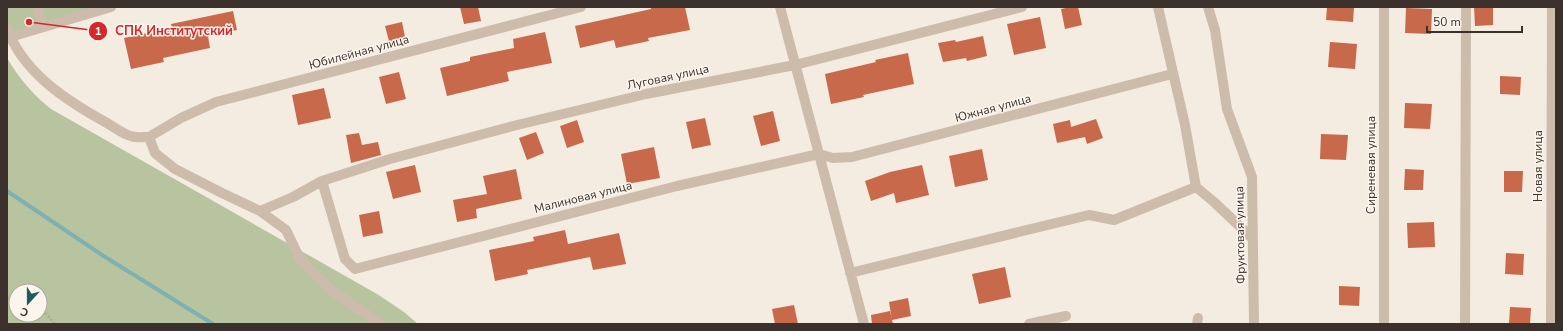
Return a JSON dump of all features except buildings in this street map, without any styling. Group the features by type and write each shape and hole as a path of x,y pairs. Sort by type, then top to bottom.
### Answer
{"street":[{"path":"37,7 43,26"},
{"path":"111,7 43,26 9,32 21,55 49,86 86,112 131,136 149,137 155,153 176,168 222,193 260,210 286,230 300,260 332,291 381,324"},
{"name":"Юбилейная улица","path":"149,137 181,118 216,102 581,7"},
{"path":"780,7 864,324"},
{"name":"Луговая улица","path":"260,210 293,197 322,181 390,159 513,126 646,94 795,65 1022,7"},
{"path":"1158,7 1172,74 1185,125 1196,187 1252,238"},
{"name":"Фруктовая улица","path":"1208,7 1215,30 1227,109 1252,177 1254,324"},
{"name":"Сиреневая улица","path":"1384,7 1384,324"},
{"path":"1466,7 1466,324"},
{"name":"Новая улица","path":"1551,324 1552,7"},
{"name":"Южная улица","path":"819,154 833,158 852,158 1172,74"},
{"name":"Малиновая улица","path":"322,181 345,259 356,269 677,186 819,154"},
{"path":"850,273 1089,215 1114,220 1196,187"},
{"path":"1028,324 1066,316"}],"path":[{"path":"48,316 55,324"}],"green space":[{"path":"7,7 97,7 7,37"},
{"path":"7,58 27,86 51,109 377,294 404,312 418,324 7,324"}],"waterway":[{"path":"7,191 102,255 213,324"}],"place":[{"name":"СПК Институтский","path":"29,22"}]}
